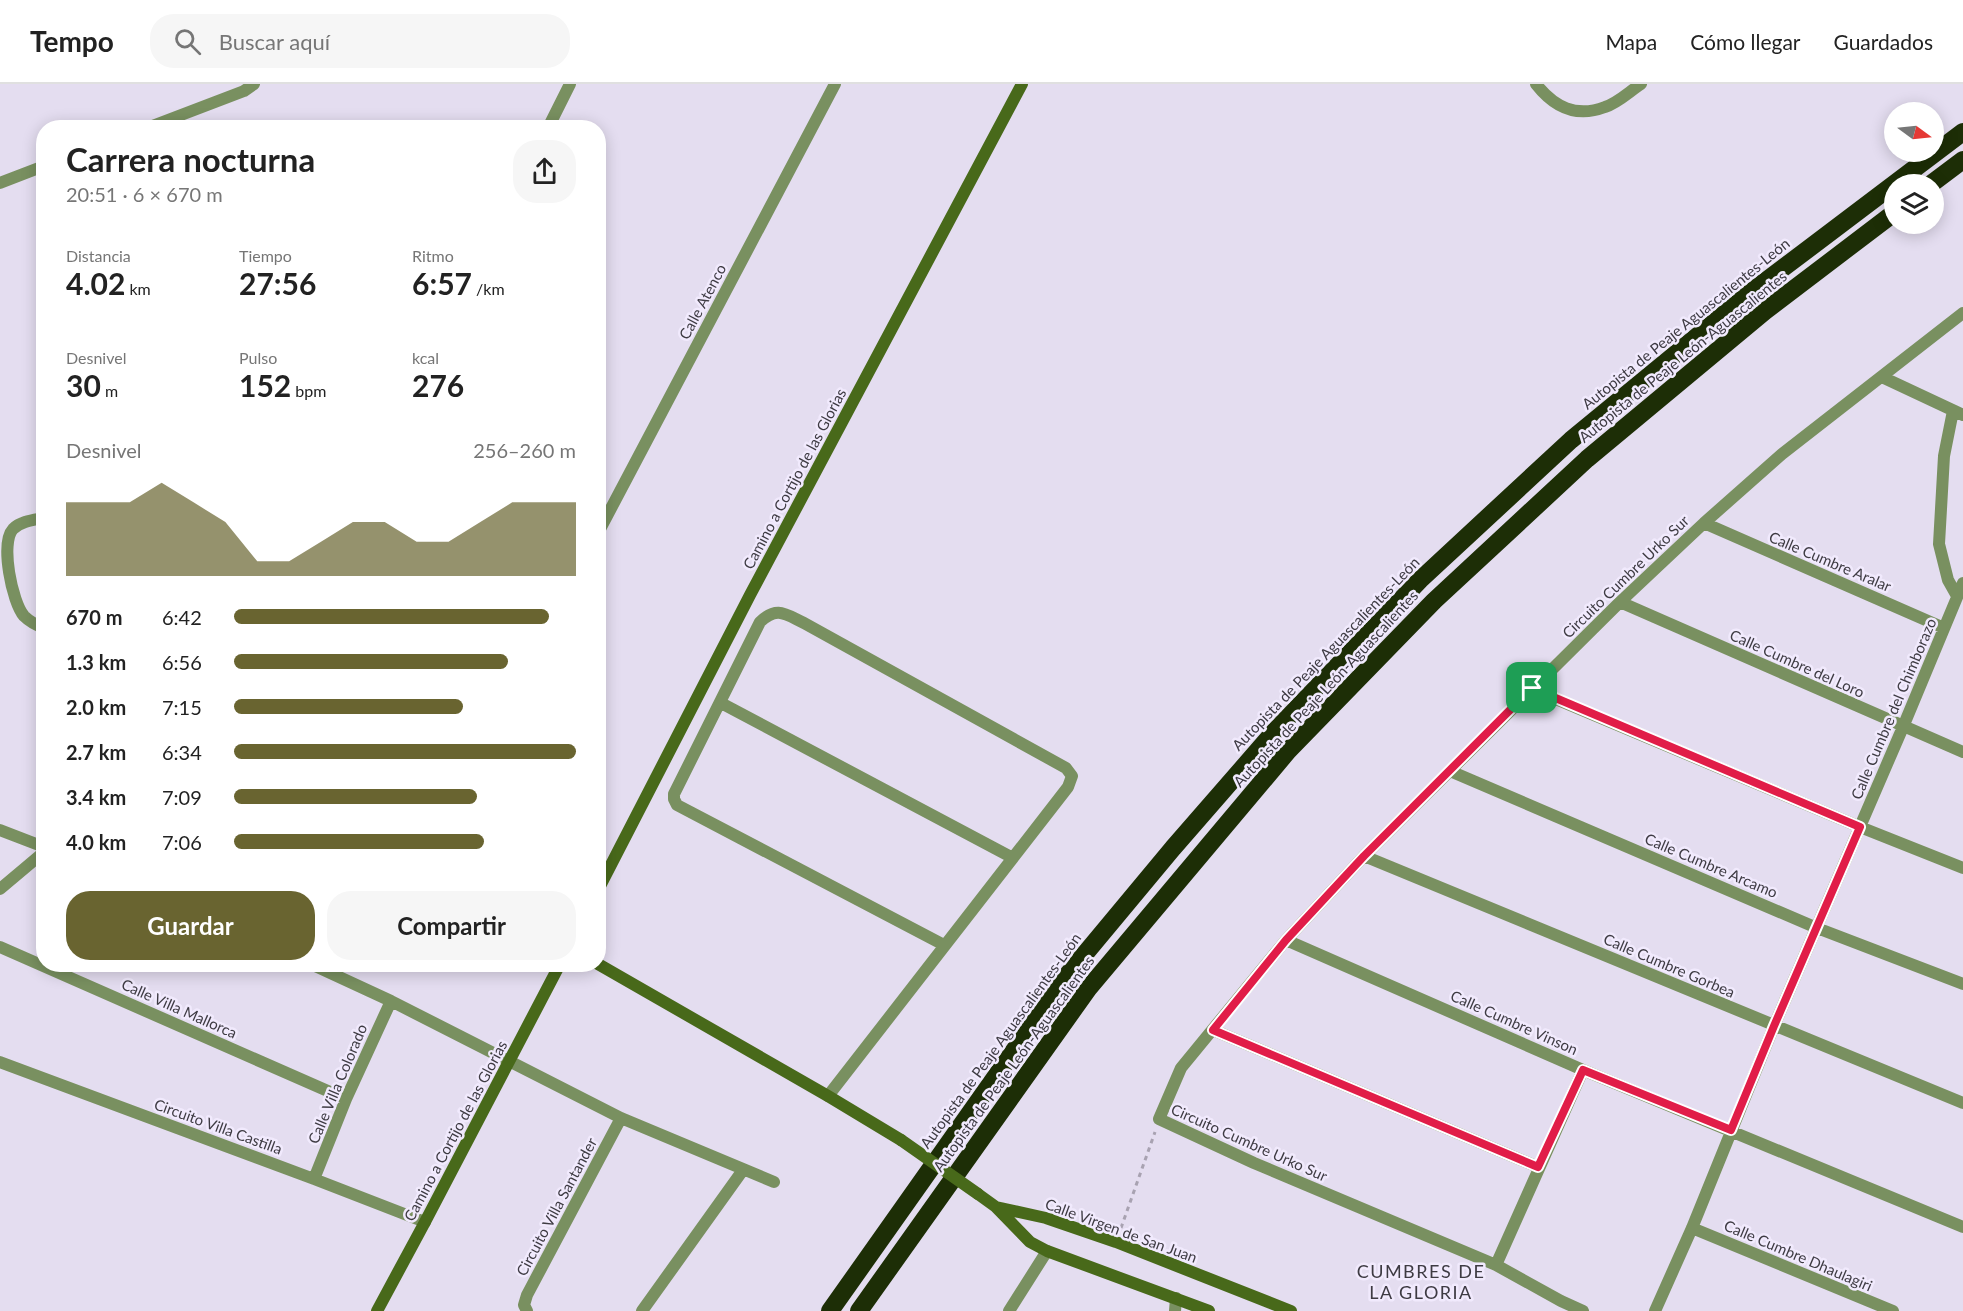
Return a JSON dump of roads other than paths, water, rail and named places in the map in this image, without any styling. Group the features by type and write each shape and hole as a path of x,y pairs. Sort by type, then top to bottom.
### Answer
{"highway":[{"name":"Autopista de Peaje Aguascalientes-León","path":"830,1311 1069,973 1274,732 1420,580 1571,440 1750,293 1963,132"},
{"path":"1944,174 1963,160"},
{"name":"Autopista de Peaje León-Aguascalientes","path":"859,1311 1088,988 1288,750 1434,601 1587,459 1765,311 1884,221"}],"street":[{"path":"168,120 244,91 254,84"},
{"path":"552,120 570,84"},
{"name":"Calle Atenco","path":"606,518 835,84"},
{"name":"Camino a Cortijo de las Glorias","path":"606,874 750,595 1022,84"},
{"path":"1536,84 1559,106 1580,112 1606,107 1641,84"},
{"path":"0,183 36,169"},
{"name":"Circuito Cumbre Urko Sur","path":"1583,1311 1559,1306 1496,1265 1254,1164 1159,1119 1181,1068 1286,940 1364,856 1620,602 1704,524 1782,454 1963,313"},
{"path":"1882,377 1958,413 1944,456 1939,544 1948,580 1958,596"},
{"path":"36,520 20,524 12,530 7,538 5,557 18,605 23,615 36,625"},
{"name":"Calle Cumbre Aralar","path":"1704,524 1944,628"},
{"name":"Calle Cumbre del Chimborazo","path":"1655,1311 1963,583"},
{"name":"Calle Cumbre del Loro","path":"1620,602 1963,752"},
{"path":"828,1096 1068,787 1072,776 1066,768 804,623 781,612 769,614 760,622 674,794 677,805 944,945"},
{"path":"1532,688 1860,827 1963,868"},
{"path":"721,703 1013,858"},
{"name":"Calle Cumbre Arcamo","path":"1450,771 1817,928 1963,984"},
{"path":"0,830 36,846"},
{"name":"Calle Cumbre Gorbea","path":"1364,856 1963,1103"},
{"path":"0,889 36,857"},
{"name":"Calle Cumbre Vinson","path":"1286,940 1583,1070 1963,1227"},
{"name":"Calle Villa Mallorca","path":"0,947 36,963"},
{"path":"606,969 901,1140 996,1207 1020,1233 1047,1251 1176,1305 1209,1311"},
{"name":"Calle Villa Mallorca","path":"57,972 346,1099"},
{"path":"329,972 391,1000 621,1118 774,1182"},
{"name":"Camino a Cortijo de las Glorias","path":"377,1311 556,972"},
{"name":"Calle Villa Colorado","path":"314,1179 346,1099 391,1000"},
{"path":"1213,1030 1538,1167"},
{"name":"Circuito Villa Castilla","path":"0,1062 425,1222"},
{"path":"1496,1265 1583,1070"},
{"name":"Circuito Villa Santander","path":"527,1311 524,1305 527,1295 621,1118"},
{"path":"642,1311 743,1170"},
{"name":"Calle Virgen de San Juan","path":"996,1207 1046,1218 1116,1242 1291,1311"},
{"name":"Calle Cumbre Dhaulagiri","path":"1692,1228 1893,1311"},
{"path":"1009,1311 1047,1251"}],"district":[{"name":"CUMBRES DE LA GLORIA","path":"1421,1282"}]}
